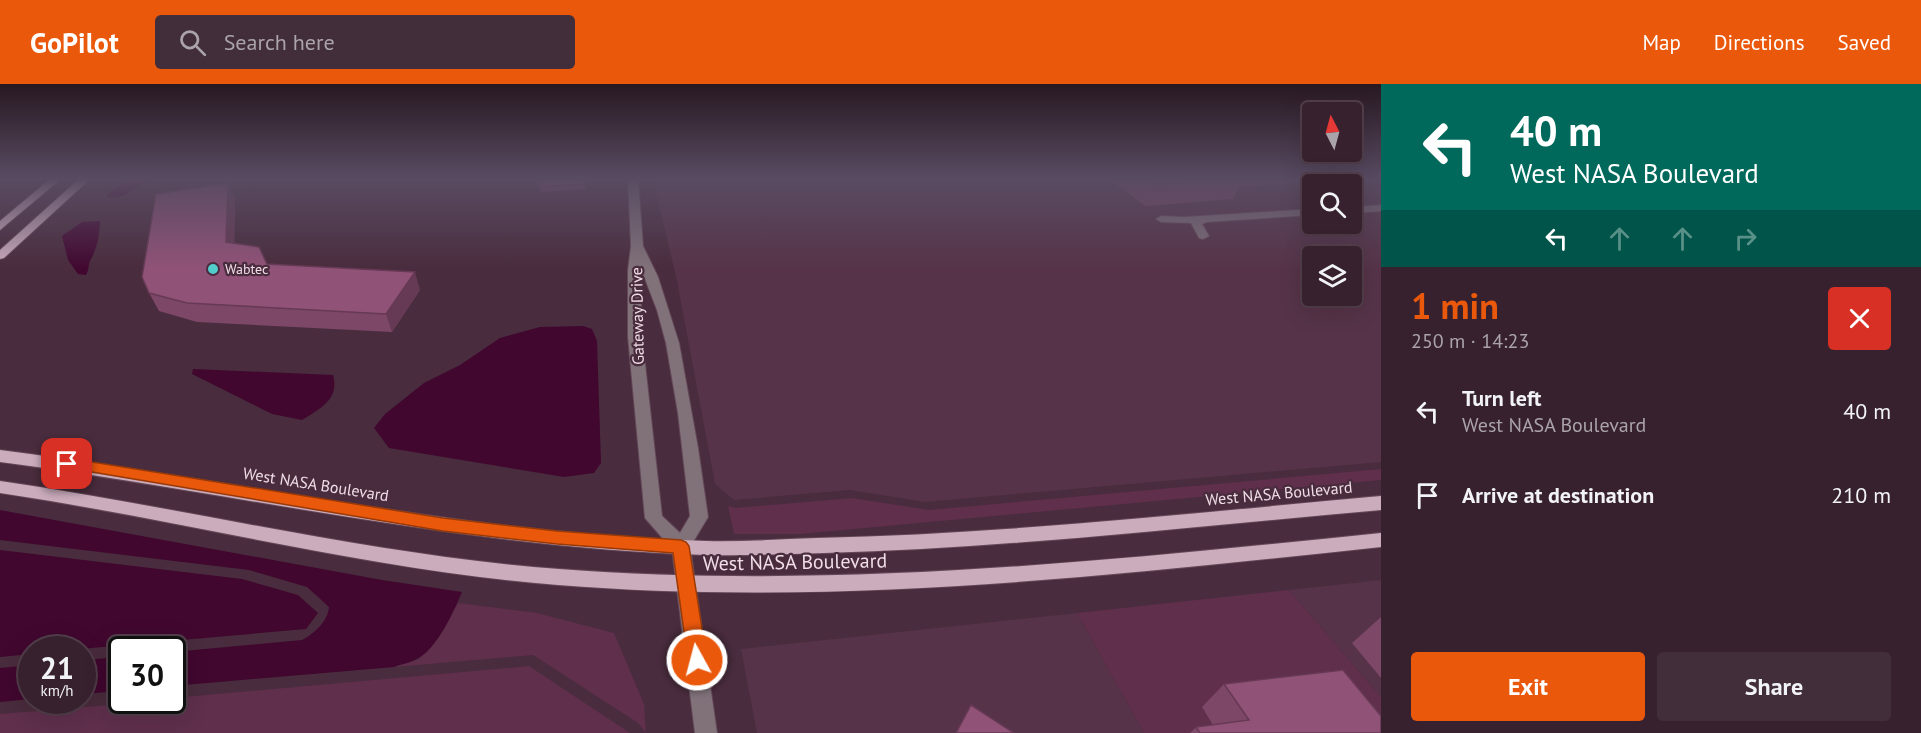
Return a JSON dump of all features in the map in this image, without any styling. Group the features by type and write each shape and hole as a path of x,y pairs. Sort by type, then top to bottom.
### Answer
{"main road":[{"path":"0,227 21,209"},
{"path":"0,256 52,209"},
{"name":"West NASA Boulevard","path":"0,456 98,468 443,524 557,538 681,546 812,547 931,543 1381,503"},
{"name":"West NASA Boulevard","path":"0,487 446,564 557,577 687,586 830,586 980,579 1381,540"}],"street":[{"path":"635,209 637,246"},
{"path":"1161,219 1302,212"},
{"path":"1203,236 1196,223 1209,217"},
{"name":"Gateway Drive","path":"637,246 658,287 672,341 699,517 681,546 654,518 635,337 634,270 637,246"},
{"path":"681,546 706,733"}],"shaded area":[{"path":"660,209 1302,209 1302,234 1362,234 1362,209 1381,209 1381,462 925,502 850,490 734,500 715,484 677,281"},
{"path":"100,221 98,241 87,273 86,275 78,274 68,260 62,236 82,222"},
{"path":"583,326 592,329 597,341 601,463 594,473 564,477 389,448 374,428 385,414 424,383 460,365 500,338 540,327"},
{"path":"193,369 333,375 334,391 327,402 302,420 272,414 192,374"},
{"path":"1381,469 1381,480 801,534 734,534 728,506 735,508 852,498 929,510"},
{"path":"0,510 382,580 462,592 450,619 431,647 417,659 394,667 186,685 186,651 302,640 320,626 329,607 307,587 249,570 0,540"},
{"path":"0,550 242,579 298,595 318,613 306,629 186,640 186,636 108,636 108,647 96,648 96,636 18,636 18,655 0,657"},
{"path":"1381,580 1381,697 1289,590"},
{"path":"1289,590 1381,697 1381,733 1144,733 1077,613"},
{"path":"458,603 537,613 614,633 644,704 646,733 638,723 533,655 394,667 419,659 437,639"},
{"path":"1077,613 1144,733 757,733 741,649"},
{"path":"108,658 108,692 96,693 96,659"},
{"path":"18,666 18,700 0,702 0,668"},
{"path":"529,666 630,733 0,733 0,714 96,714 96,706 108,705 108,714 186,714 186,697"}],"building":[{"name":"Wabtec","path":"153,209 227,209 226,242 259,247 267,264 415,272 386,314 187,303 149,293 142,277"},
{"path":"1343,670 1381,716 1381,733 1200,733 1196,727 1249,720 1224,684"},
{"path":"971,705 1014,733 956,733"}],"place":[{"name":"Wabtec","path":"213,269"}],"route":[{"path":"67,464 443,524 557,538 681,546 697,660"}]}
